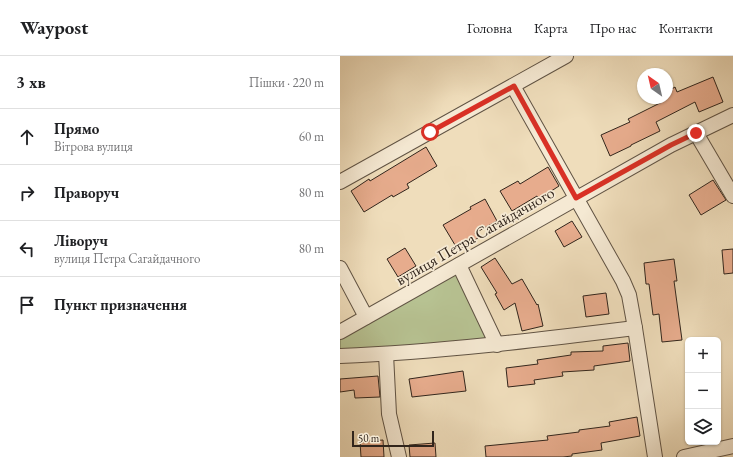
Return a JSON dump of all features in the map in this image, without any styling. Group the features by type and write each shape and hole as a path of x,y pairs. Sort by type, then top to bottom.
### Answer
{"street":[{"path":"340,182 566,56"},
{"path":"514,86 623,281 629,295 655,457"},
{"name":"вулиця Петра Сагайдачного","path":"340,332 671,145 733,115"},
{"path":"696,133 733,196"},
{"path":"459,266 497,345"},
{"path":"340,268 366,317"},
{"path":"340,356 386,354 497,345 635,328"},
{"path":"386,354 389,414 399,457"},
{"path":"684,457 733,446"}],"green space":[{"path":"458,270 497,345 340,359 340,338"}],"building":[{"path":"713,77 723,102 699,112 695,102 656,122 660,131 610,156 601,135 630,122 628,119 658,104 673,104 673,88 675,87 677,92"},
{"path":"426,147 437,166 407,184 409,188 393,197 392,195 364,212 351,191 369,179 370,181"},
{"path":"548,167 559,186 539,199 537,196 512,211 500,191 518,181 520,184"},
{"path":"713,180 726,200 701,215 689,195"},
{"path":"485,199 497,221 475,233 478,238 458,250 443,225"},
{"path":"572,221 582,237 564,247 555,231"},
{"path":"405,248 416,266 398,277 387,259"},
{"path":"733,249 733,273 724,274 722,250"},
{"path":"495,258 512,284 522,279 537,305 538,304 543,326 522,331 515,303 504,310 495,294 497,293 481,267"},
{"path":"674,259 677,281 674,281 682,340 662,342 659,314 653,315 649,284 646,284 644,263"},
{"path":"606,293 609,314 586,317 583,296"},
{"path":"628,343 630,361 594,366 594,370 562,372 563,376 534,380 535,384 508,387 506,368 538,364 537,360 571,355 571,352 603,351 603,346"},
{"path":"463,371 466,391 412,397 409,379"},
{"path":"378,376 380,397 355,398 354,390 340,392 340,379"},
{"path":"637,417 640,436 601,443 602,450 572,454 572,456 563,457 486,457 485,446 548,440 547,436 610,426 609,422"},
{"path":"383,440 384,457 361,457 360,442"},
{"path":"435,443 436,457 410,457 409,445"}],"route":[{"path":"430,132 514,86 576,198 671,145 696,133"}]}
